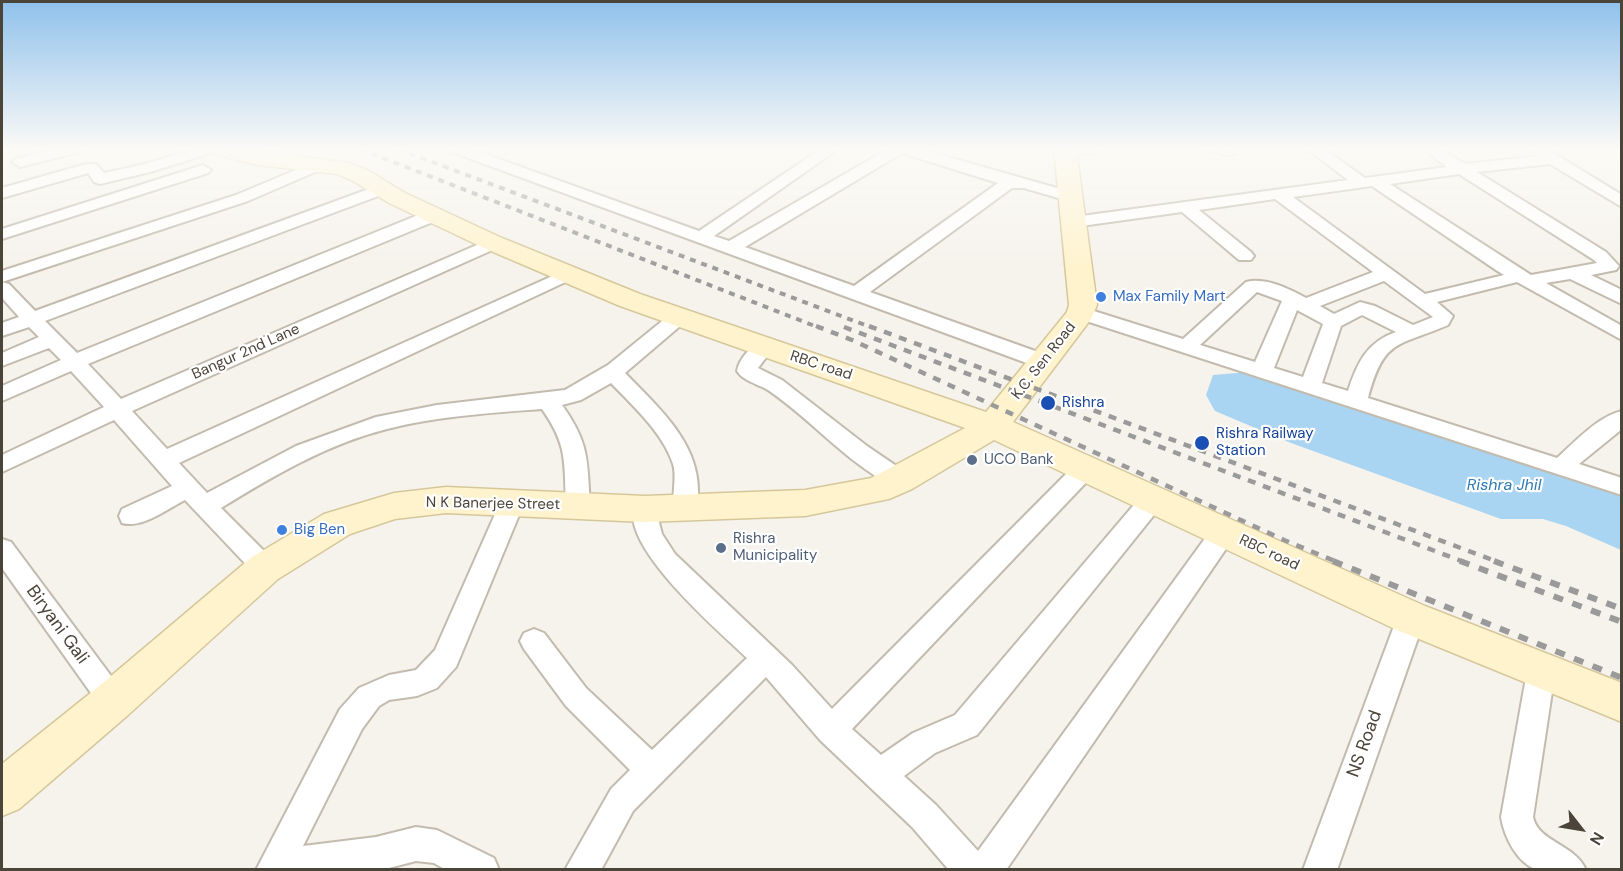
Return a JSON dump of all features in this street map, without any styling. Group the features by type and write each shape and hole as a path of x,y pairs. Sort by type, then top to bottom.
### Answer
{"street":[{"path":"2,234 56,218 134,190"},
{"path":"2,278 261,190"},
{"path":"2,330 381,190"},
{"name":"RBC road","path":"384,190 493,243 568,274 679,317 898,391 993,426 1087,467 1411,618 1541,672 1622,702"},
{"path":"568,190 1042,361"},
{"path":"700,238 771,190"},
{"path":"729,249 830,190"},
{"path":"856,293 1002,190"},
{"path":"1029,190 1073,210 1186,207 1310,190"},
{"name":"K.C. Sen Road","path":"993,426 1081,313 1083,305 1071,190"},
{"path":"1381,190 1524,279 1622,334"},
{"path":"1424,300 1524,279 1575,274 1610,266 1600,256 1496,190"},
{"path":"1602,190 1622,202"},
{"path":"1277,194 1424,300 1444,319 1385,342 1371,357 1364,372 1356,402"},
{"path":"1186,207 1245,256"},
{"path":"2,394 74,362 434,215"},
{"name":"Bangur 2nd Lane","path":"2,464 118,408 493,243"},
{"path":"1262,371 1298,303 1387,273"},
{"path":"164,460 568,274"},
{"path":"1575,274 1622,298"},
{"path":"1186,347 1252,286 1265,288 1334,321"},
{"path":"2,288 118,408 204,506 265,568"},
{"path":"1310,387 1334,321 1360,308 1411,332"},
{"path":"1081,313 1622,487"},
{"path":"204,506 282,462 370,426 413,416 548,401 573,395 612,371 679,317"},
{"path":"2,360 52,339"},
{"path":"764,347 748,365 747,371 775,385 859,452 900,480"},
{"path":"612,371 650,414 680,454 685,465 686,508"},
{"path":"548,401 567,428 575,449 578,506"},
{"path":"1560,468 1595,437 1622,418"},
{"name":"N K Banerjee Street","path":"2,793 113,701 265,568 337,524 385,508 446,500 645,509 805,503 877,490 900,480 993,426"},
{"path":"831,730 1087,467"},
{"path":"131,516 189,488"},
{"path":"880,775 928,740 942,734 956,733 966,725 1154,499"},
{"path":"274,868 351,719 362,703 375,693 425,681 438,671 446,658 512,503"},
{"path":"645,509 650,535 666,561 766,658 831,730 924,816 972,870"},
{"path":"985,870 1223,532"},
{"name":"Biryani Gali","path":"2,549 113,701"},
{"name":"NS Road","path":"1320,870 1411,618"},
{"path":"534,641 576,697 652,771"},
{"path":"582,870 622,800 766,658"},
{"path":"1541,672 1517,816 1517,829 1535,848 1569,870"},
{"path":"274,868 376,854 416,844 437,847 482,870"}],"water":[{"name":"Rishra Jhil","path":"1262,371 1621,491 1621,550 1566,526 1543,519 1501,519 1291,443 1215,411 1206,395 1213,375"}],"railway":[{"path":"464,190 820,328"},
{"path":"506,190 873,328"},
{"path":"816,326 852,340 1284,540 1337,562"},
{"path":"869,326 1498,562"},
{"path":"844,327 1464,562"},
{"path":"1333,561 1622,678"},
{"path":"1460,561 1622,622"},
{"path":"1494,561 1622,609"}],"place":[{"name":"Max Family Mart","path":"1101,297"},
{"name":"Rishra","path":"1048,403"},
{"name":"Rishra Railway Station","path":"1202,443"},
{"name":"UCO Bank","path":"972,460"},
{"name":"Big Ben","path":"282,530"},
{"name":"Rishra Municipality","path":"721,548"}]}
